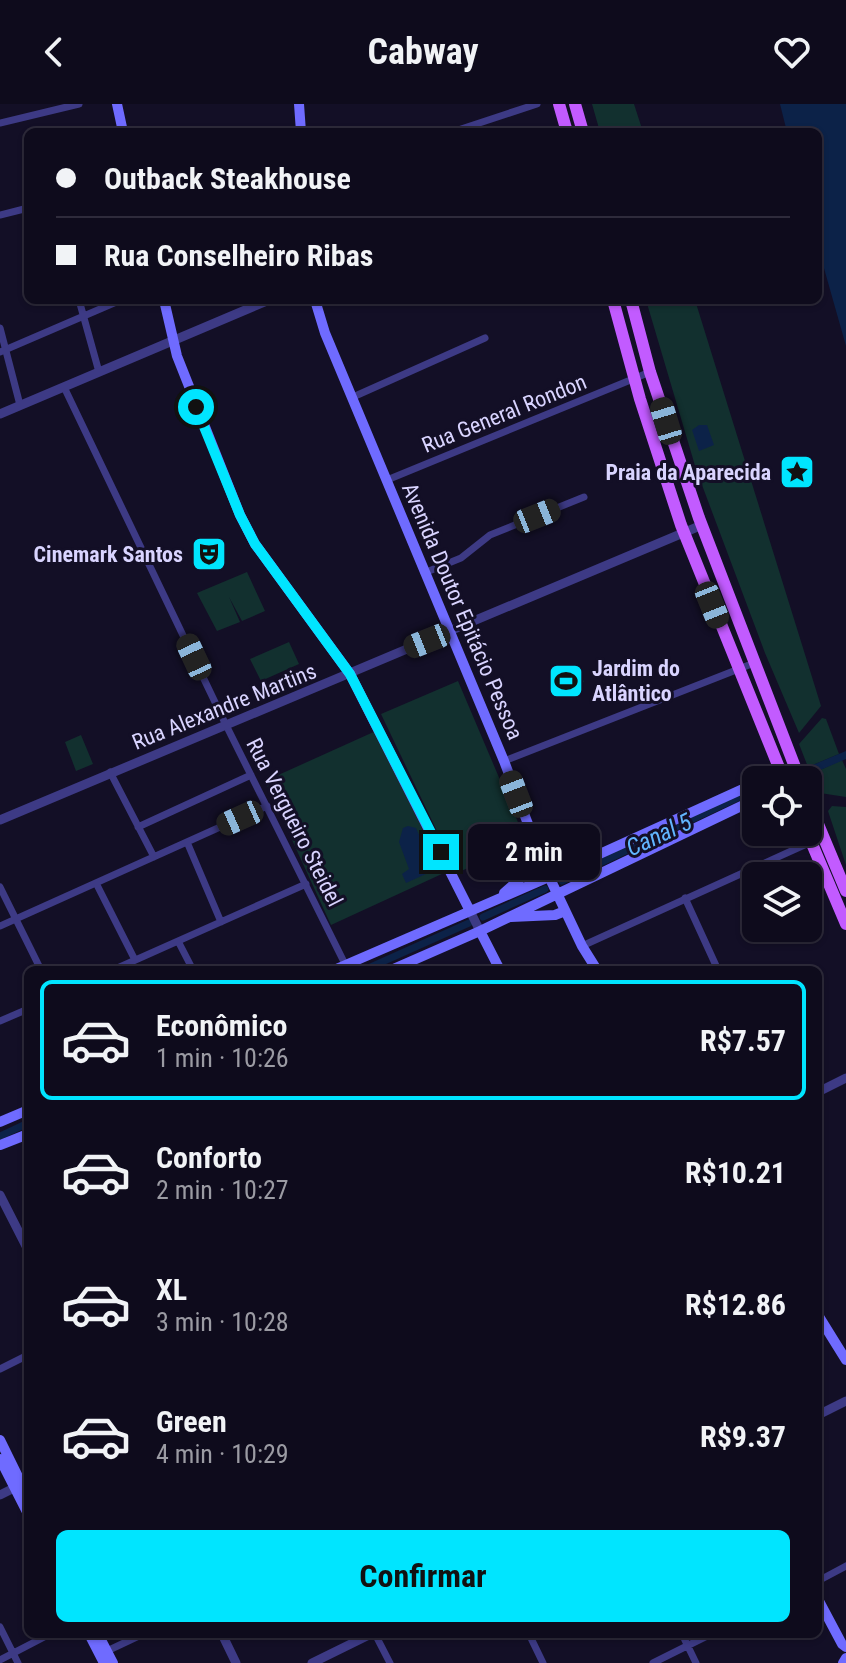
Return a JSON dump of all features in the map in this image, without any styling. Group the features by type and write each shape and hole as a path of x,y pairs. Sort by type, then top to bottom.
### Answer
{"main road":[{"path":"117,104 122,128"},
{"path":"299,104 301,128"},
{"path":"559,104 566,128"},
{"path":"575,104 582,128"},
{"path":"165,304 173,340 206,431 255,544 350,674 471,912"},
{"name":"Avenida Doutor Epitácio Pessoa","path":"316,304 325,333 504,761 544,866 594,966"},
{"path":"614,304 634,378 684,532 779,766"},
{"path":"632,304 650,372 702,525 794,766"},
{"path":"400,966 505,918 553,886 742,790"},
{"path":"349,966 496,900 553,886 742,805"},
{"path":"822,834 846,891"},
{"path":"813,846 846,924"},
{"path":"496,900 533,867 544,866"},
{"path":"505,918 555,915 565,911"},
{"path":"479,929 498,966"},
{"path":"0,1122 24,1112"},
{"path":"0,1145 24,1136"},
{"path":"822,1321 846,1360"},
{"path":"0,1440 21,1484"},
{"path":"0,1459 21,1484"},
{"path":"822,1606 846,1647"},
{"path":"91,1638 104,1663"},
{"path":"100,1638 113,1663"}],"street":[{"path":"0,123 79,104"},
{"path":"464,128 537,104"},
{"path":"0,215 24,209"},
{"path":"80,304 99,372"},
{"path":"3,351 112,304"},
{"path":"0,414 259,304"},
{"path":"0,328 3,351 20,405"},
{"path":"353,397 485,338"},
{"name":"Rua General Rondon","path":"387,480 650,372"},
{"name":"Rua Vergueiro Steidel","path":"64,387 225,723 347,966"},
{"path":"424,573 461,558 490,535 584,497"},
{"name":"Rua Alexandre Martins","path":"0,820 702,525"},
{"path":"504,761 754,663"},
{"path":"110,772 154,857"},
{"path":"138,827 251,775"},
{"path":"0,926 267,806"},
{"path":"187,842 221,922"},
{"path":"582,946 791,846"},
{"path":"96,883 135,960"},
{"path":"122,966 306,884"},
{"path":"0,887 39,966"},
{"path":"685,898 716,966"},
{"path":"471,912 479,929"},
{"path":"178,941 191,966"},
{"path":"0,1021 24,1011"},
{"path":"822,1090 846,1078"},
{"path":"0,1195 24,1242"},
{"path":"0,1369 24,1357"},
{"path":"822,1413 846,1401"},
{"path":"0,1495 21,1484"},
{"path":"822,1579 846,1566"},
{"path":"0,1627 18,1663"},
{"path":"0,1660 42,1638"},
{"path":"107,1651 135,1638"},
{"path":"224,1638 236,1663"},
{"path":"312,1663 365,1638"},
{"path":"375,1638 390,1663"},
{"path":"531,1638 543,1663"},
{"path":"684,1638 696,1663"},
{"path":"653,1663 703,1638"}],"green space":[{"path":"592,104 634,104 642,128 599,128"},
{"path":"647,304 696,304 821,706 799,733 765,653 696,469"},
{"path":"247,572 265,611 242,621 229,597 240,622 217,631 197,593"},
{"path":"289,642 299,664 261,681 250,659"},
{"name":"Jardim do Atlântico","path":"579,669 584,682 554,694 549,680"},
{"path":"458,681 526,841 457,873 381,714"},
{"path":"822,718 826,719 839,754 808,766 799,744"},
{"path":"378,730 444,873 331,925 265,781"},
{"path":"81,735 93,764 76,771 65,742"},
{"path":"842,760 846,769 846,797 822,793 822,769"},
{"path":"832,806 846,807 846,865 828,811"}],"water":[{"path":"780,104 846,104 846,346 822,261 822,128 786,128"},
{"path":"699,425 707,425 714,445 699,451 692,430"},
{"path":"846,751 846,759 822,769 822,766 810,766"},
{"path":"403,828 416,828 429,858 425,863 428,873 406,883 402,874 409,869 399,842"}],"waterway":[{"name":"Canal 5","path":"562,881 742,796"},
{"name":"Canal 5","path":"483,917 545,889"},
{"name":"Canal 5","path":"373,966 469,923"},
{"name":"Canal 5","path":"0,1136 24,1125"}],"place":[{"name":"Praia da Aparecida","path":"797,472"},
{"name":"Cinemark Santos","path":"209,554"},
{"name":"Jardim do Atlântico","path":"566,681"}],"route":[{"path":"196,407 255,544 350,674 441,852"}]}
